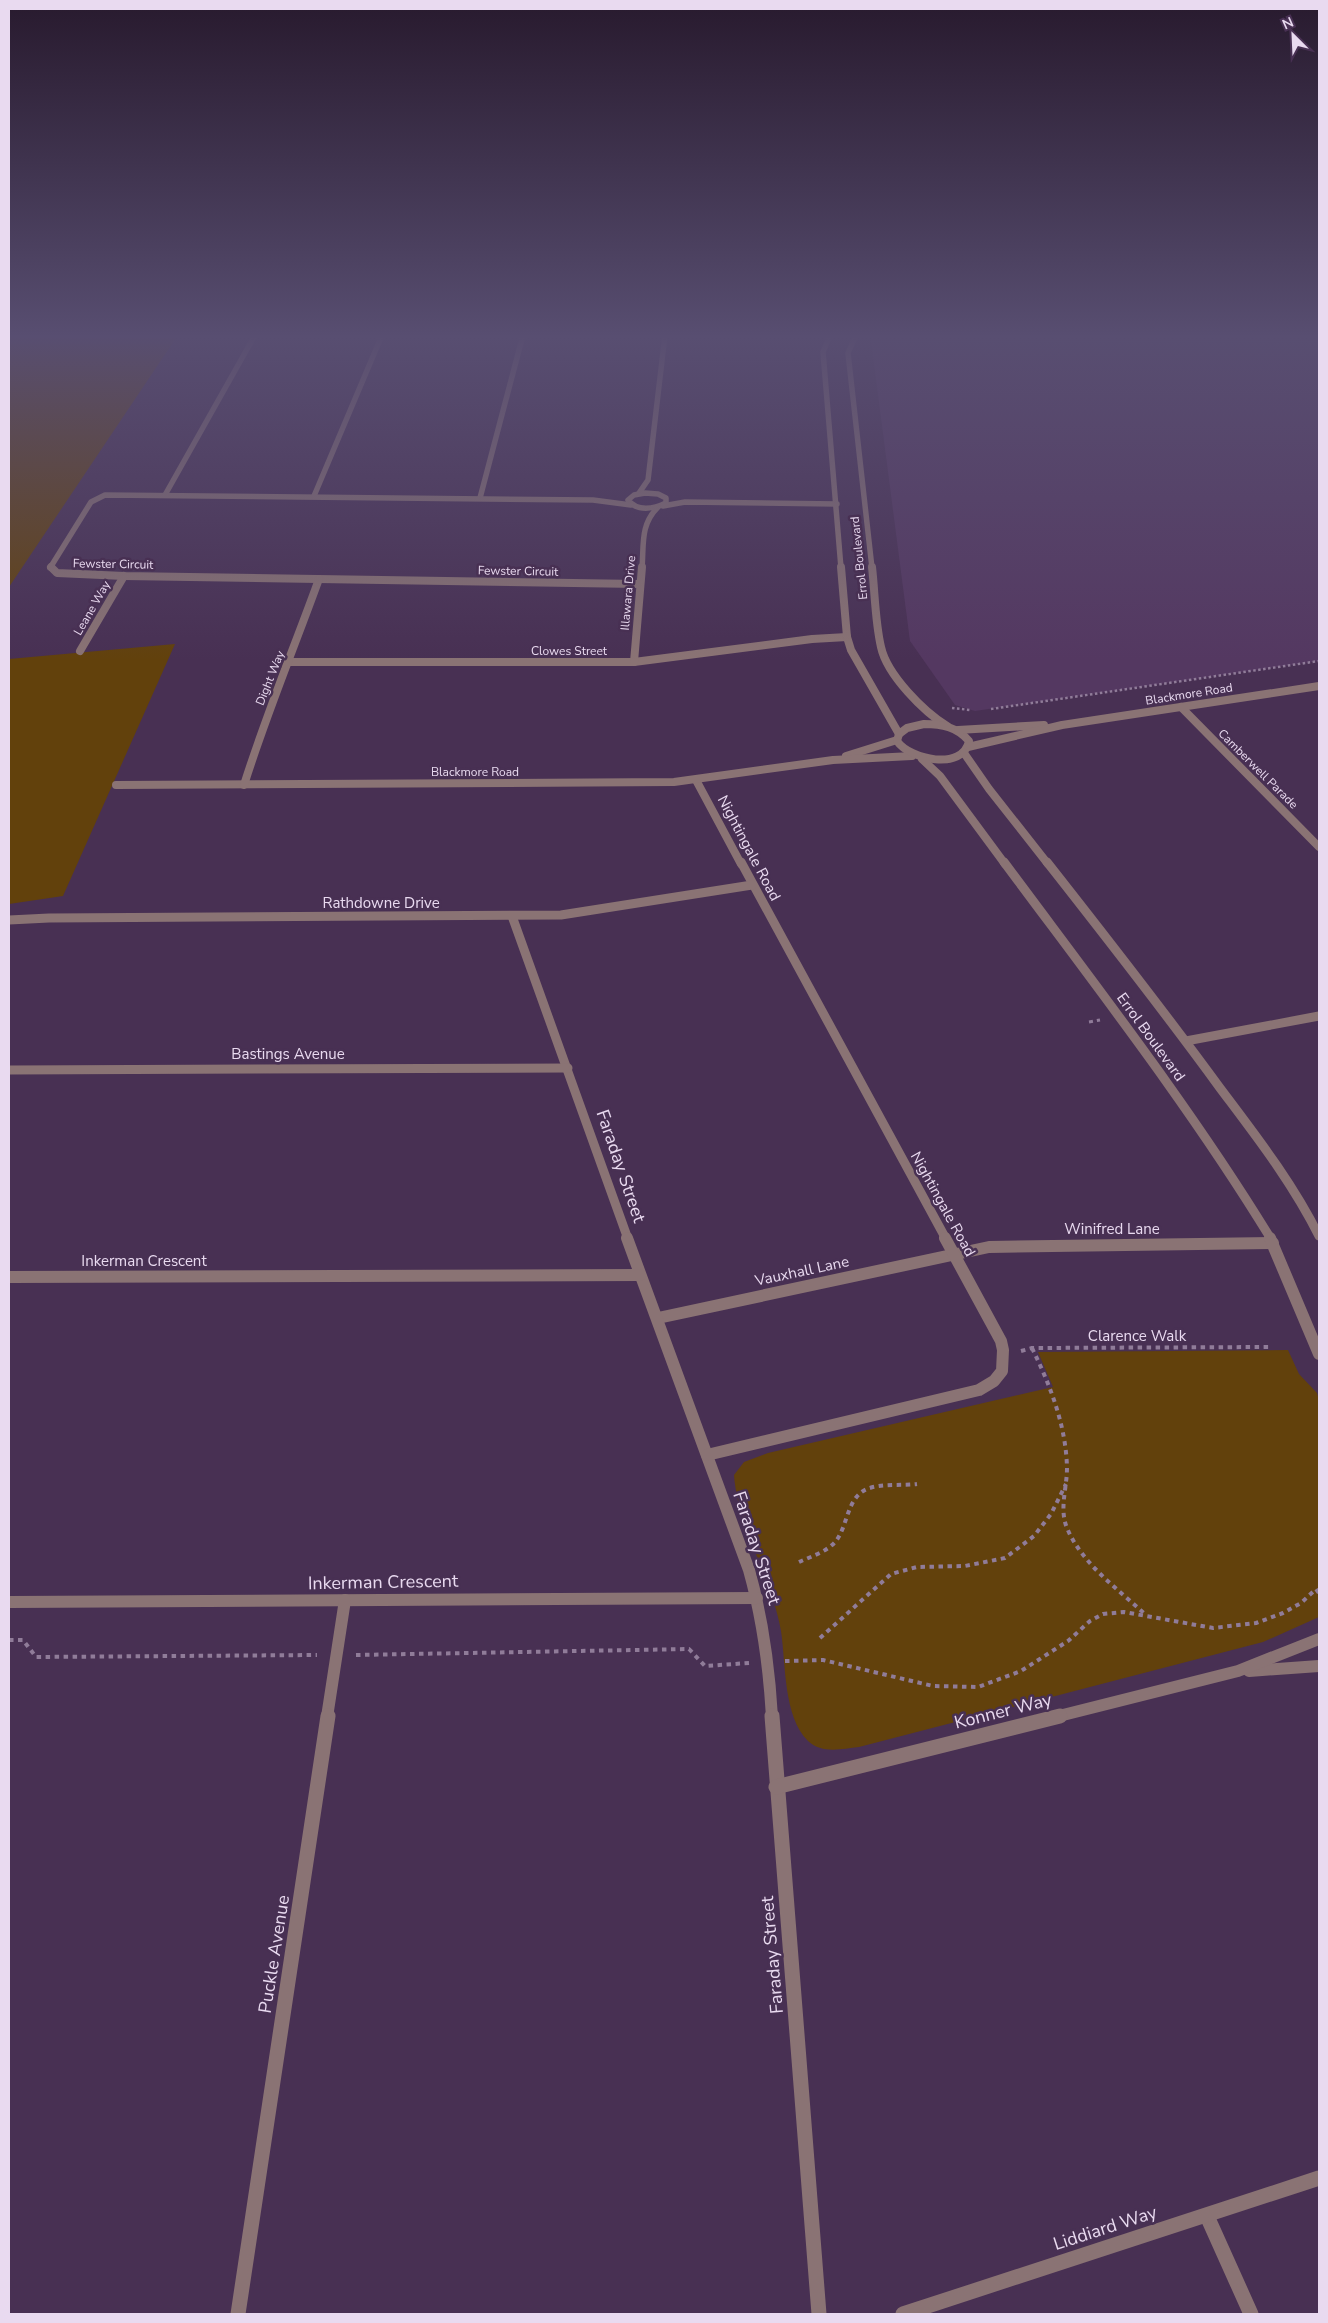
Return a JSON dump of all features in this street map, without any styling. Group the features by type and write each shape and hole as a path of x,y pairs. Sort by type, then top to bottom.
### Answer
{"street":[{"path":"165,495 194,443"},
{"path":"314,496 336,443"},
{"path":"480,498 494,443"},
{"path":"652,443 648,480 651,487 667,500 660,506"},
{"name":"Errol Boulevard","path":"831,443 847,637 857,664 893,717 898,745 912,756"},
{"name":"Errol Boulevard","path":"858,443 881,649 901,682 933,718 947,726"},
{"path":"645,526 644,517 628,500 648,480"},
{"name":"Fewster Circuit","path":"593,500 636,494 660,494 715,503"},
{"name":"Fewster Circuit","path":"639,584 124,576 66,574 52,571 50,568 94,499 105,495 593,500 646,509 685,502 715,503"},
{"path":"715,503 837,504"},
{"name":"Illawara Drive","path":"634,662 645,526 648,517 660,506"},
{"name":"Leane Way","path":"80,651 124,576"},
{"name":"Dight Way","path":"244,785 264,722 289,662 319,579"},
{"name":"Clowes Street","path":"289,662 634,662 812,639 847,637"},
{"name":"Blackmore Road","path":"922,759 945,760 966,750 1062,726 1319,686"},
{"name":"Camberwell Parade","path":"1180,707 1318,845"},
{"name":"Blackmore Road","path":"833,760 898,737 905,729 918,725 947,726"},
{"path":"947,726 958,730"},
{"name":"Blackmore Road","path":"958,730 1062,726"},
{"name":"Errol Boulevard","path":"958,730 969,741 966,750 977,773 1186,1041 1279,1167 1308,1211 1319,1236"},
{"path":"912,756 922,759"},
{"name":"Blackmore Road","path":"116,785 696,780 833,760 912,756"},
{"name":"Errol Boulevard","path":"922,759 940,776 1119,1017 1240,1189 1273,1243 1319,1354"},
{"name":"Nightingale Road","path":"696,780 1001,1341 1005,1354"},
{"name":"Rathdowne Drive","path":"9,920 48,918 561,915 752,885"},
{"name":"Faraday Street","path":"512,916 757,1598 770,1662 776,1787 819,2314"},
{"path":"1186,1041 1319,1016"},
{"name":"Bastings Avenue","path":"9,1070 568,1068"},
{"name":"Winifred Lane","path":"953,1254 989,1246 1013,1245 1273,1243"},
{"name":"Vauxhall Lane","path":"658,1318 953,1254"},
{"name":"Inkerman Crescent","path":"9,1278 640,1275"},
{"path":"707,1455 979,1390 996,1382 1003,1370 1005,1354"},
{"name":"Inkerman Crescent","path":"9,1602 757,1598"},
{"name":"Puckle Avenue","path":"238,2314 345,1600"},
{"name":"Konner Way","path":"776,1787 1238,1671 1319,1639"},
{"name":"Konner Way","path":"1238,1671 1319,1666"},
{"name":"Liddiard Way","path":"903,2314 1319,2178"},
{"path":"1207,2216 1251,2314"}],"path":[{"path":"984,710 1319,661"},
{"path":"927,712 956,707 974,711"},
{"name":"Clarence Walk","path":"1005,1354 1032,1348 1270,1347"},
{"path":"1032,1348 1056,1402 1064,1442 1067,1468 1064,1503 1066,1526 1077,1547 1146,1615"},
{"path":"799,1562 823,1552 837,1539 856,1497 866,1490 881,1486 917,1484"},
{"path":"820,1638 891,1574 917,1567 965,1566 1005,1558 1034,1536 1050,1514 1066,1484"},
{"path":"9,1640 23,1640 36,1656 338,1655 689,1649 705,1666 823,1660 933,1686 978,1687 1021,1671 1068,1641 1090,1621 1103,1614 1124,1612 1213,1628 1247,1624 1283,1613 1301,1603 1316,1589 1319,1593"}],"shaded area":[{"path":"9,443 105,443 9,587"},
{"path":"884,443 1319,443 1319,661 975,711 955,705 910,641"},
{"path":"175,644 63,896 9,904 9,659"},
{"path":"1288,1350 1299,1374 1317,1393 1319,1401 1319,1617 1263,1642 859,1747 826,1749 819,1748 808,1741 794,1718 787,1689 777,1611 748,1534 737,1495 734,1475 744,1462 768,1453 1053,1387 1038,1352"}]}
